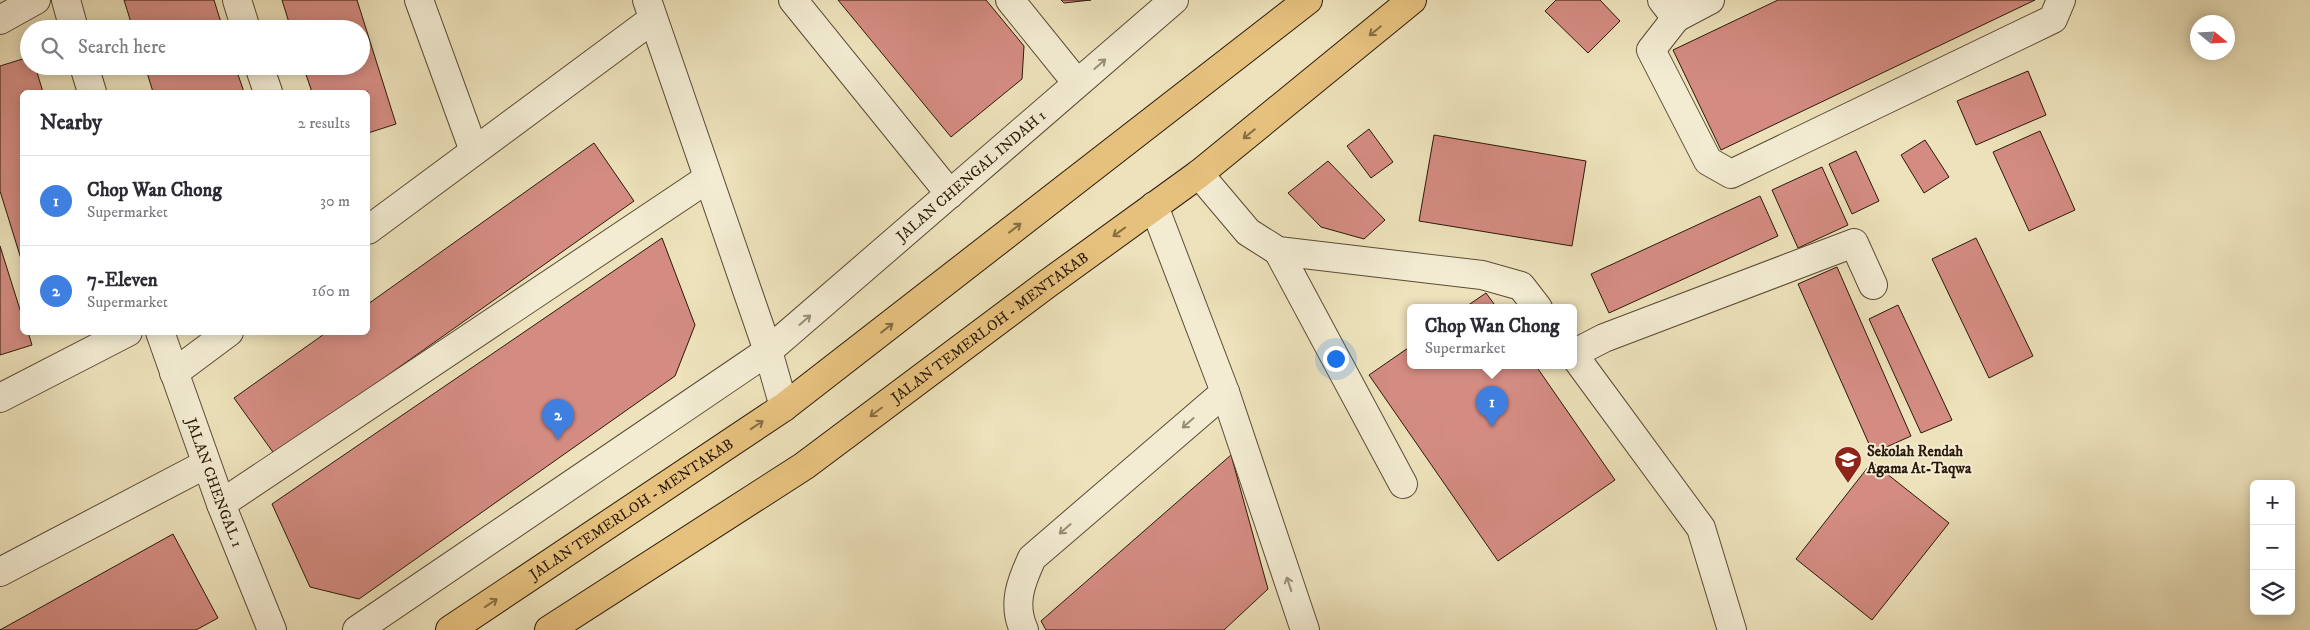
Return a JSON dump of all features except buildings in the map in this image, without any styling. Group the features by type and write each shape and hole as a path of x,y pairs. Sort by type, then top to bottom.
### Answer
{"main road":[{"name":"JALAN TEMERLOH - MENTAKAB","path":"450,630 784,407 1308,0"},
{"name":"JALAN TEMERLOH - MENTAKAB","path":"549,630 804,466 1154,206 1200,174 1412,0"}],"street":[{"path":"0,20 36,0"},
{"path":"66,0 72,20"},
{"path":"237,0 243,20"},
{"path":"420,0 474,151"},
{"path":"793,0 950,194"},
{"path":"1010,0 1078,83"},
{"name":"JALAN CHENGAL INDAH 1","path":"357,630 768,352 1174,0"},
{"path":"1710,0 1669,9 1651,50 1708,161 1731,174 2053,19 2061,0"},
{"path":"370,229 474,151 650,9 768,352 784,407"},
{"path":"87,75 91,90"},
{"path":"262,75 267,90"},
{"path":"1200,174 1248,232 1278,251 1482,275 1521,286 1535,304"},
{"path":"221,504 707,179"},
{"path":"1154,206 1225,392 1305,630"},
{"path":"1577,352 1604,338 1854,243 1873,285"},
{"path":"1278,251 1403,484"},
{"path":"0,398 122,335"},
{"name":"JALAN CHENGAL 1","path":"161,335 221,504 272,630"},
{"path":"174,373 225,335"},
{"path":"1577,359 1701,528 1732,630"},
{"path":"1024,630 1018,618 1019,586 1032,558 1225,392"},
{"path":"0,572 206,464"}],"place":[{"name":"Chop Wan Chong","path":"1492,427"},
{"name":"7-Eleven","path":"558,440"},
{"name":"Sekolah Rendah Agama At-Taqwa","path":"1848,484"}]}
